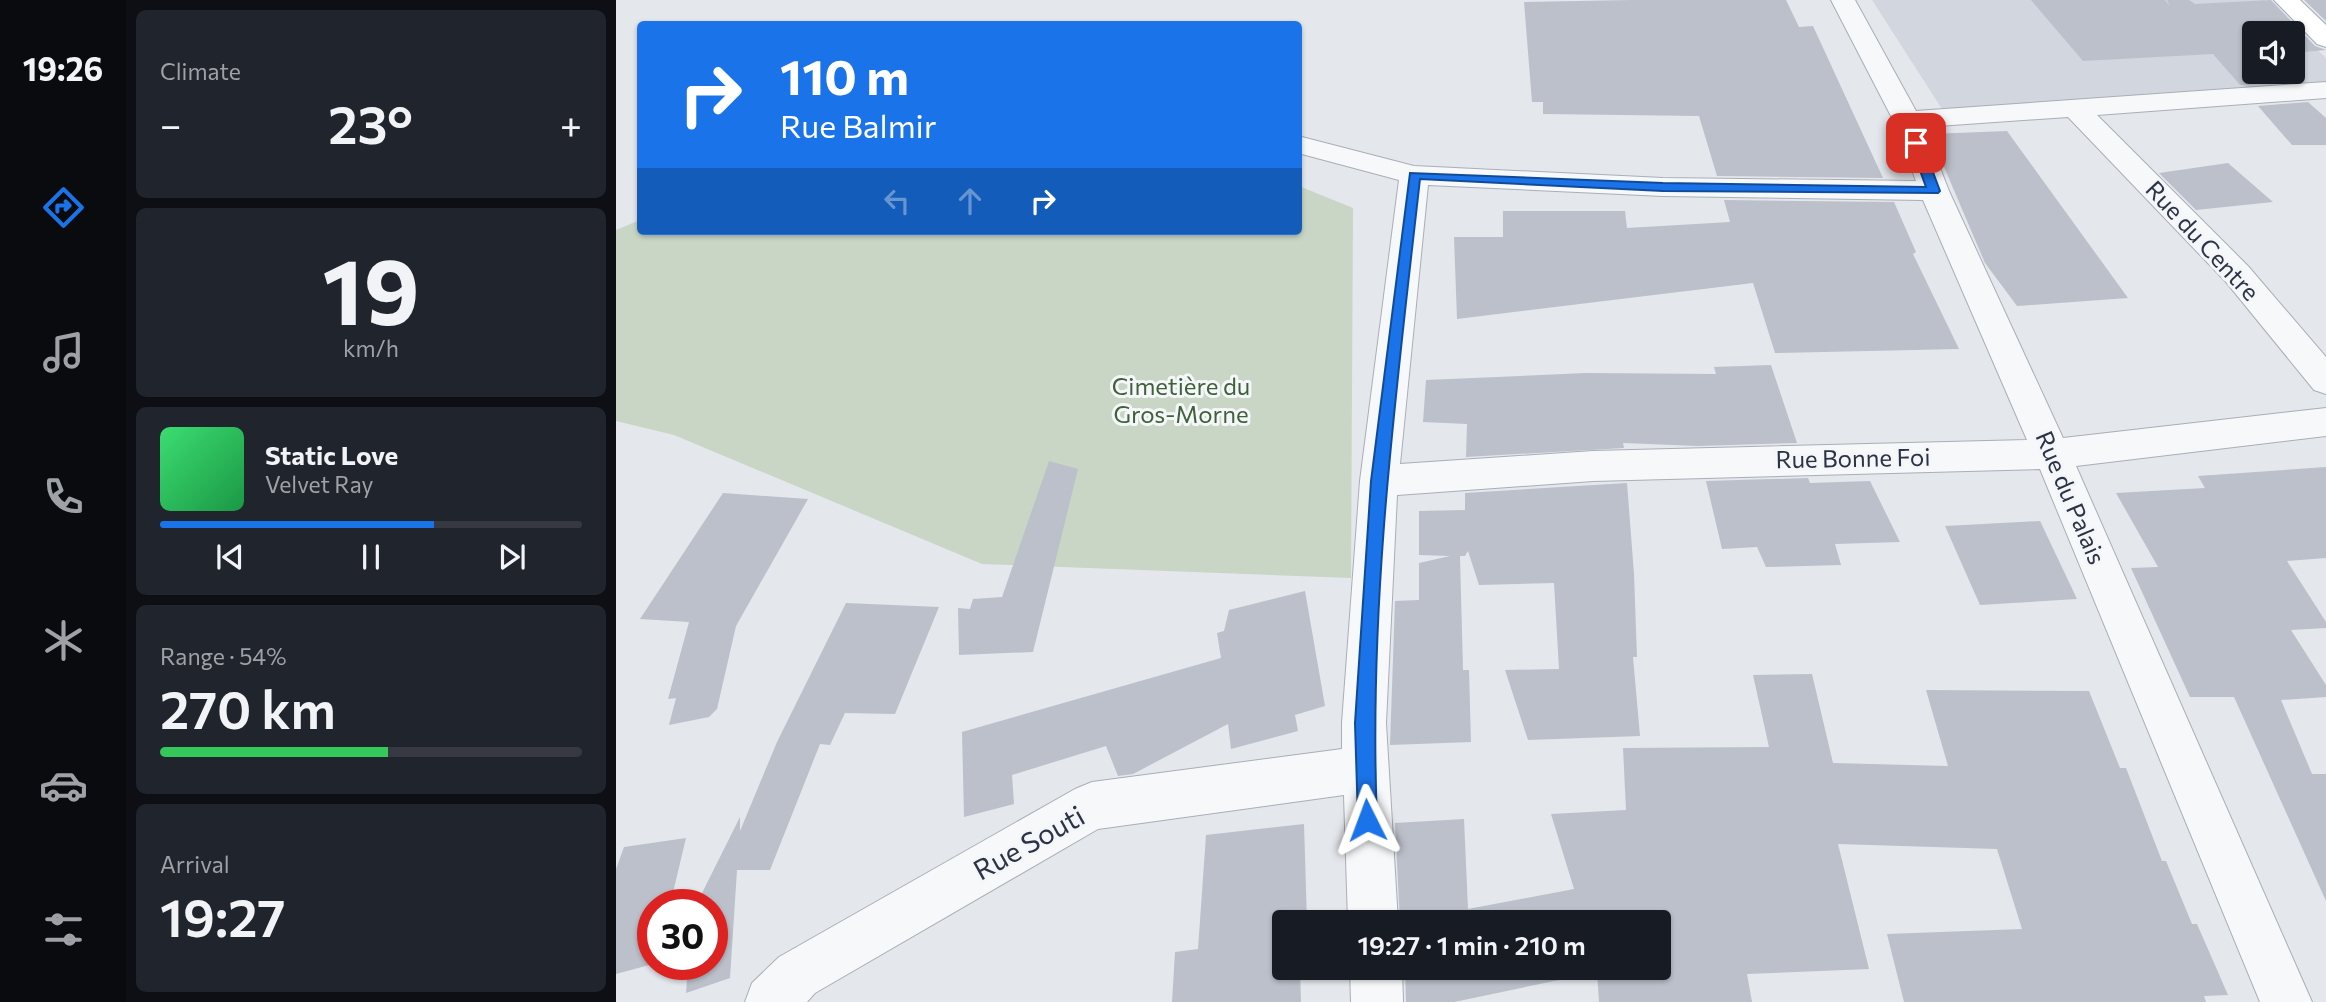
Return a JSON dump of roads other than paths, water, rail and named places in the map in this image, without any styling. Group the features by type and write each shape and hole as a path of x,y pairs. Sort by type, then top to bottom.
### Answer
{"main road":[{"path":"2286,0 2326,39"}],"street":[{"name":"Rue du Palais","path":"1843,0 1907,120 1934,191 2052,454 2286,1002"},
{"path":"1907,120 2073,106 2326,90"},
{"name":"Rue du Centre","path":"2073,106 2237,274 2326,381"},
{"path":"1302,145 1415,175 1663,187 1934,191"},
{"path":"1372,910 1364,723 1378,481 1415,175"},
{"name":"Rue Bonne Foi","path":"1378,481 1593,466 2052,454 2326,422"},
{"name":"Rue Souti","path":"771,1002 797,975 1092,806 1365,769"},
{"path":"1376,980 1377,1002"}],"park label":[{"name":"Cimetière du Gros-Morne","path":"1181,401"}]}
